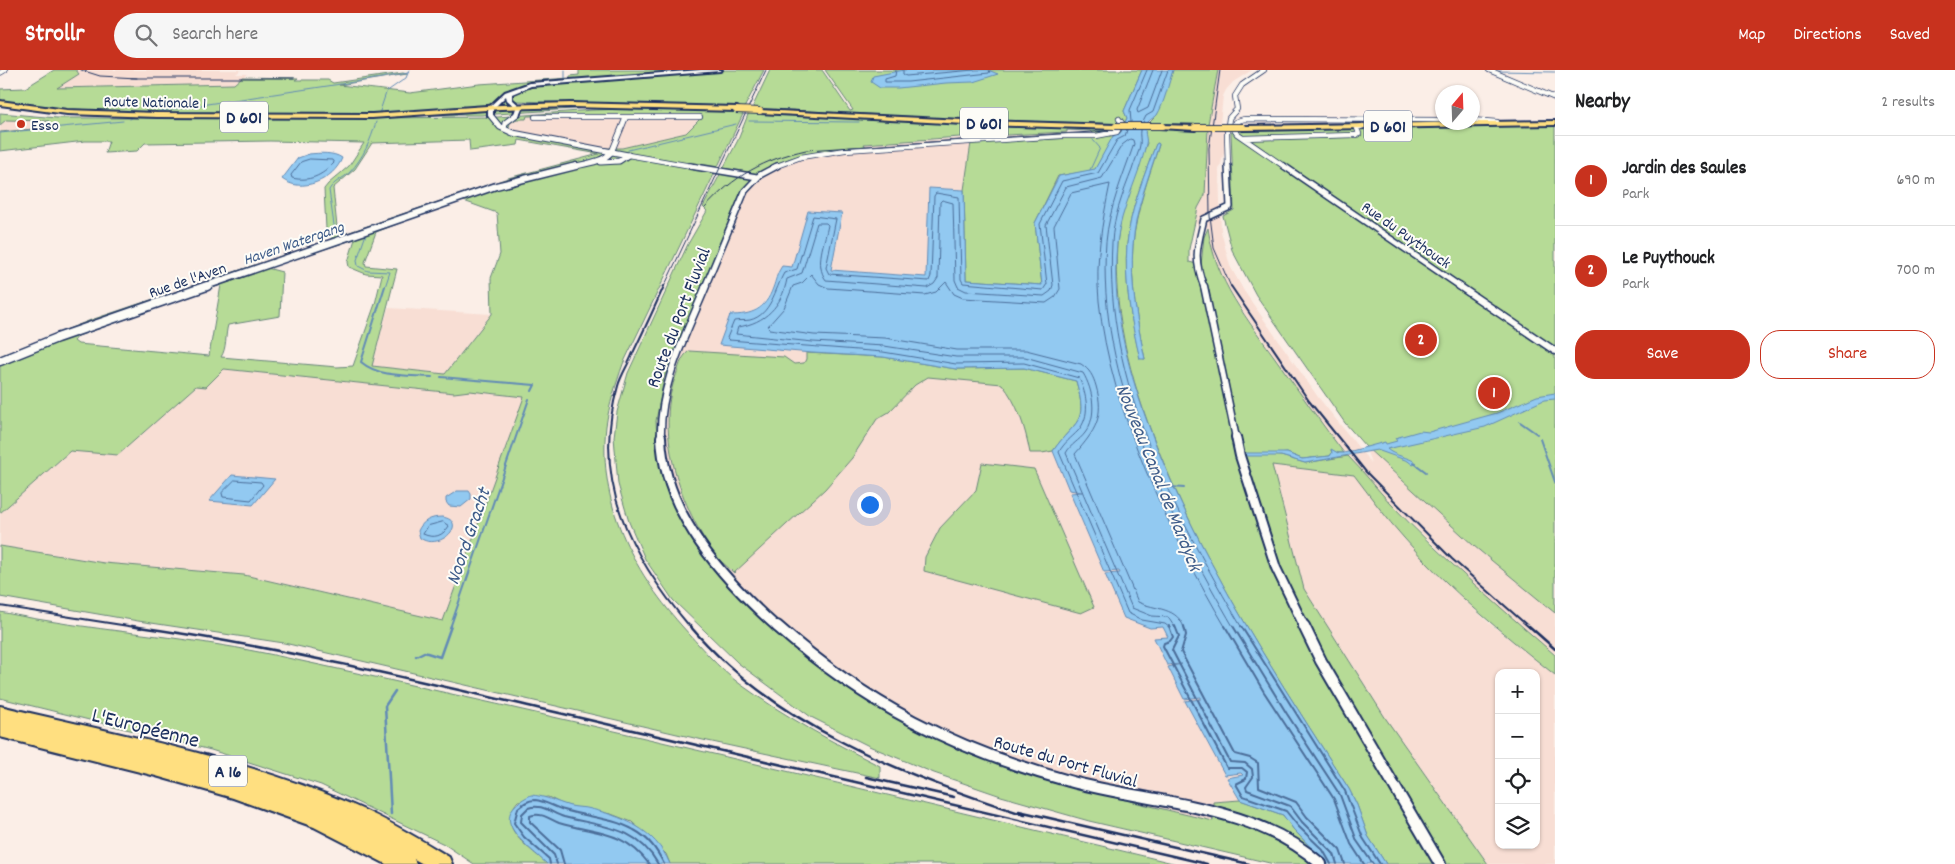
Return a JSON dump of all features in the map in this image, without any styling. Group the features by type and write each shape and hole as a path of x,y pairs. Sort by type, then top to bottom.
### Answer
{"highway":[{"name":"L'Européenne","path":"0,714 193,762 282,788 322,802 370,824 442,864"},
{"name":"L'Européenne","path":"0,729 179,774 256,796 331,824 406,864"}],"main road":[{"path":"490,116 490,108 512,91 539,84 720,70"},
{"path":"512,91 509,98 520,110 517,114"},
{"name":"Route Nationale 1","path":"0,103 67,112 157,115 372,116 490,108"},
{"name":"D 601","path":"490,108 516,105 642,106 988,123 1117,124 1162,127 1340,127 1420,123 1555,122"},
{"name":"D 601","path":"490,116 627,107 736,110"},
{"name":"Route Nationale 1","path":"0,111 95,117 490,116"},
{"name":"D 601","path":"1480,121 1555,122"},
{"name":"D 601","path":"1243,127 1435,123"}],"street":[{"path":"0,73 5,70"},
{"path":"1264,70 1241,86 1234,97 1237,109 1228,119 1226,148 1230,206 1228,210 1204,219 1196,251 1198,271 1207,295 1240,456 1278,574 1321,661 1440,864"},
{"path":"1489,70 1555,98"},
{"path":"504,129 506,124 517,114"},
{"path":"490,116 504,129 517,134 755,179 789,161 830,152 1067,136 1088,137 1114,133 1119,130 1122,123 1117,124"},
{"path":"535,117 700,118"},
{"path":"612,152 626,117"},
{"path":"1363,126 1357,128 1358,135 1353,136 1244,138 1236,133 1233,128 1236,121 1244,119 1420,123 1435,121"},
{"path":"1340,127 1357,131"},
{"name":"Rue du Puythouck","path":"1244,138 1452,283 1555,351"},
{"name":"Rue de l'Aven","path":"602,159 612,152"},
{"path":"619,161 626,154"},
{"name":"Rue de l'Aven","path":"0,362 57,338 496,186 626,154"},
{"path":"619,161 652,159"},
{"name":"Rue de l'Aven","path":"586,164 619,161"},
{"name":"Route du Port Fluvial","path":"755,179 744,192 736,210 672,368 661,405 660,437 666,472 679,508 701,546 738,590 796,643 843,680 908,720 976,751 1043,774 1095,788 1189,807 1277,832 1298,844 1321,864"}],"shaded area":[{"path":"76,70 241,70 236,74 247,74 234,84 55,88 79,74"},
{"path":"1218,70 1252,70 1233,82 1226,90 1223,96 1220,124 1208,124"},
{"path":"526,116 702,116 686,133 622,148 605,148 513,132 509,127 510,123 517,119 525,119"},
{"path":"6,120 50,120 33,129 0,132 0,125"},
{"path":"1208,129 1225,129 1224,153 1219,170 1221,231 1230,266 1244,291 1318,397 1371,463 1365,446 1474,546 1555,613 1555,655 1481,591 1391,504 1344,453 1244,313 1219,272 1210,244 1208,228 1195,224 1198,208 1205,195"},
{"path":"1067,132 1071,137 971,143 964,190 929,188 926,277 792,267 775,277 773,288 764,303 748,315 767,348 883,357 956,369 1024,368 1047,375 1076,425 1082,492 1070,493 1120,573 1106,574 1150,628 1163,627 1169,637 1154,639 1183,665 1168,667 1202,699 1186,702 1243,776 1227,778 1240,800 1213,802 1213,821 1050,782 970,754 882,711 824,671 793,646 751,608 702,555 679,517 665,485 658,455 656,421 664,378 739,196 746,183 758,173 775,164 800,156 866,147 864,144"},
{"path":"388,308 492,314 445,374 372,366"},
{"path":"224,369 454,393 470,391 524,397 443,622 244,575 104,563 0,546 0,513 70,451 118,455 196,386 206,387"},
{"path":"1272,465 1354,475 1404,539 1456,592 1488,622 1555,675 1555,864 1488,864 1386,719 1304,589"}],"green space":[{"path":"54,70 76,70 79,74 57,88 234,84 242,77 298,78 295,80 328,80 333,83 403,73 407,74 339,85 410,93 479,84 570,78 570,76 579,75 579,70 764,70 744,108 516,101 513,105 374,114 126,113 64,110 0,101 0,89 25,88"},
{"path":"770,70 822,70 850,111 853,110 825,70 1142,70 1124,111 1127,118 1124,124 957,119 754,108 753,106"},
{"path":"1173,70 1218,70 1208,124 1148,124 1157,115"},
{"path":"572,106 603,107 481,115 402,115"},
{"path":"654,108 744,112 623,364 613,395 606,426 605,454 607,482 613,508 622,533 647,581 663,604 724,671 757,696 791,718 880,766 880,778 703,740 284,643 138,621 0,597 0,546 104,563 244,575 443,621 524,397 470,391 454,393 224,369 206,387 196,386 118,455 70,451 0,513 0,356 91,320 332,239 326,229 324,189 349,166 364,143 270,141 145,143 137,151 105,153 109,141 85,141 0,151 0,132 33,129 49,121 6,120 0,125 0,113 57,118 372,118 498,117 593,110","holes":["527,116 702,117 686,133 622,148 605,148 513,132 509,127 510,123 517,119 526,119","469,140 470,151 518,145 519,140 599,154 508,178 341,235 337,227 333,188 355,169 372,143","461,200 497,213 500,254 491,278 492,314 445,374 372,366 397,269 366,266 365,262 376,232","355,239 348,262 349,267 366,274 382,275 375,304 353,366 337,367 221,357 228,325 280,316 282,272 267,268","221,285 209,356 78,344 74,341 78,336"]},
{"path":"749,112 1123,128 1121,132 1113,137 1095,170 1058,176 1035,223 1042,285 966,280 964,190 971,143 1096,137 1090,131 1067,130 1067,132 987,135 864,144 866,147 831,150 795,157 763,171 750,182 739,196 664,378 656,421 658,455 665,485 679,517 702,555 751,608 793,646 824,671 882,711 969,754 1050,782 1213,821 1213,802 1240,800 1283,815 1294,830 1327,864 1274,864 1089,821 1001,796 934,773 869,746 811,717 738,663 673,600 645,559 629,522 618,484 614,437 617,412 628,373 688,244 707,211 703,207 738,140"},
{"path":"1480,124 1555,124 1555,613 1474,546 1365,446 1345,423 1256,295 1232,250 1223,216 1234,210 1231,132 1435,125 1435,130 1480,130"},
{"path":"1146,129 1208,129 1205,195 1198,208 1189,249 1189,262 1201,265 1204,237 1208,228 1218,265 1234,299 1255,331 1344,453 1331,450 1330,456 1302,459 1287,453 1271,455 1305,463 1348,456 1391,504 1430,543 1555,655 1555,675 1496,627 1439,575 1397,530 1354,475 1272,465 1304,589 1386,719 1488,864 1386,864 1368,836 1349,789 1248,629 1203,547 1182,504 1152,435 1134,382 1127,355 1118,300 1117,244 1121,218 1147,143 1144,136","holes":["1158,143 1159,145 1140,206 1132,259 1135,302 1145,359 1140,358 1131,316 1126,258 1131,219 1138,193 1156,144"]},
{"path":"689,351 784,357 794,364 804,363 806,353 883,357 956,369 1024,368 1076,381 1080,396 1080,414 1078,421 1053,451 1030,453 1020,416 1002,384 928,377 915,385 889,412 877,419 852,458 825,489 734,573 715,555 692,515 682,493 670,446 668,423 670,400 680,363"},
{"path":"982,463 1034,469 1094,607 1081,613 924,571 925,557 940,528 976,490"},
{"path":"0,612 67,624 202,642 269,654 610,730 1177,864 670,864 666,854 632,822 611,814 564,805 548,797 518,801 512,811 510,820 517,836 547,864 474,864 444,844 321,785 211,750 0,698"}],"water":[{"path":"904,70 988,70 998,74 973,82 898,88 880,88 871,82 873,76"},
{"name":"Nouveau Canal de Mardyck","path":"1142,70 1173,70 1160,110 1146,126 1143,157 1122,217 1117,243 1117,298 1120,324 1133,378 1160,455 1200,542 1272,668 1349,789 1368,836 1386,864 1327,864 1294,830 1283,815 1240,800 1227,778 1243,775 1241,773 1225,775 1185,701 1201,699 1201,697 1184,699 1168,667 1182,664 1167,665 1154,638 1168,637 1163,627 1150,628 1124,618 1105,574 1120,573 1119,571 1104,572 1070,493 1082,492 1069,490 1053,451 1078,421 1081,406 1076,381 1024,368 956,369 883,357 719,345 730,315 745,314 757,310 766,302 770,295 782,266 792,267 808,211 842,213 831,270 926,277 929,188 964,190 966,280 1042,285 1035,223 1059,176 1095,169 1113,136 1121,132 1127,118 1124,111"},
{"path":"1158,143 1139,206 1134,232 1132,274 1139,331 1145,359 1140,359 1129,302 1126,273 1127,244 1138,193"},
{"path":"309,154 331,154 342,158 332,173 316,182 298,185 282,179 298,158"},
{"path":"1555,393 1555,399 1544,400 1485,427 1387,449 1417,463 1413,465 1408,461 1377,450 1305,463 1281,456 1247,456 1245,453 1287,453 1302,459 1330,456 1332,453 1331,449 1338,453 1344,453 1385,442 1386,444 1397,441 1395,438 1420,431 1429,432 1497,413 1537,396"},
{"path":"232,475 275,479 253,505 209,501"},
{"path":"457,491 469,491 471,499 461,507 449,506 446,498"},
{"path":"442,517 450,520 453,524 453,529 449,534 443,539 436,541 420,538 418,531 424,522"},
{"path":"531,795 544,797 569,806 600,811 625,820 646,833 656,842 670,864 547,864 520,839 513,830 510,821 511,812 517,803"}],"waterway":[{"path":"565,70 565,78"},
{"path":"1495,71 1555,72"},
{"path":"147,113 408,73"},
{"path":"386,92 406,78 408,73"},
{"path":"379,114 386,93"},
{"path":"0,133 123,121"},
{"name":"Haven Watergang","path":"749,121 859,122"},
{"path":"340,237 334,225 329,190 333,184 350,172 359,161 369,142 376,122"},
{"name":"Haven Watergang","path":"628,150 736,124"},
{"path":"1090,170 1100,148 1093,140"},
{"name":"Haven Watergang","path":"575,164 596,158"},
{"name":"Noord Gracht","path":"366,234 357,260 358,266 368,271 390,272 385,287"},
{"name":"Noord Gracht","path":"385,286 361,362 377,371 386,373 432,377"},
{"name":"Noord Gracht","path":"441,377 535,385 532,391"},
{"name":"Noord Gracht","path":"450,628 529,399"},
{"path":"1520,422 1537,434"},
{"path":"1540,439 1555,482"},
{"path":"1414,463 1426,472"},
{"name":"Nouveau Canal de Mardyck","path":"1171,487 1184,488"},
{"name":"Noord Gracht","path":"416,656 424,652 440,657 451,626"},
{"name":"Noord Gracht","path":"391,814 385,706 395,691"}],"railway":[{"path":"81,70 100,76 137,78"},
{"path":"664,287 766,70"},
{"path":"1220,70 1209,148 1210,216 1214,248 1231,287"},
{"path":"131,78 137,78"},
{"path":"137,78 294,78"},
{"path":"705,208 727,187 751,170 777,158 806,150 1108,131"},
{"path":"664,286 619,382 611,421 609,454 613,486 622,516 634,545 650,574 691,628"},
{"path":"1231,286 1309,401 1366,472 1452,559 1530,628"},
{"path":"0,606 141,628"},
{"path":"132,626 239,643 397,676 1207,864"},
{"path":"690,626 724,661 761,692 801,719 844,743 888,764 934,783 1025,815"},
{"path":"1529,626 1555,649"},
{"path":"866,777 954,797"},
{"path":"1019,811 1249,864"}],"place":[{"name":"Esso","path":"21,124"},
{"name":"Le Puythouck","path":"1421,340"},
{"name":"Jardin des Saules","path":"1494,393"}]}
